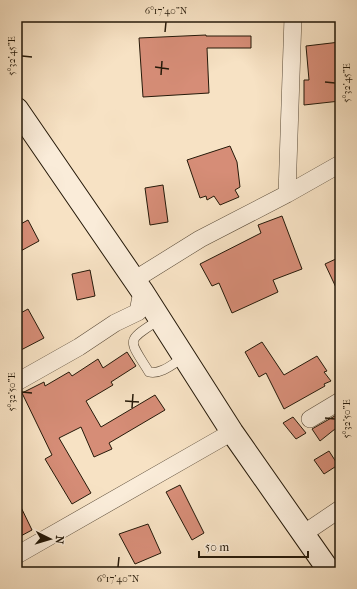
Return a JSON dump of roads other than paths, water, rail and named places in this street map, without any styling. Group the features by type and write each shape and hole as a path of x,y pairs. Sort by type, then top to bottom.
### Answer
{"main road":[{"path":"17,109 160,319 232,432 330,572"}],"street":[{"path":"287,194 293,17"},
{"path":"17,382 79,347 115,323 138,312 138,286 200,239 287,194 340,164"},
{"path":"310,419 340,401"},
{"path":"17,555 232,432"},
{"path":"303,534 340,510"}],"lane":[{"path":"160,319 136,335 133,340 133,346 149,372 154,373 162,370 184,357"}]}
